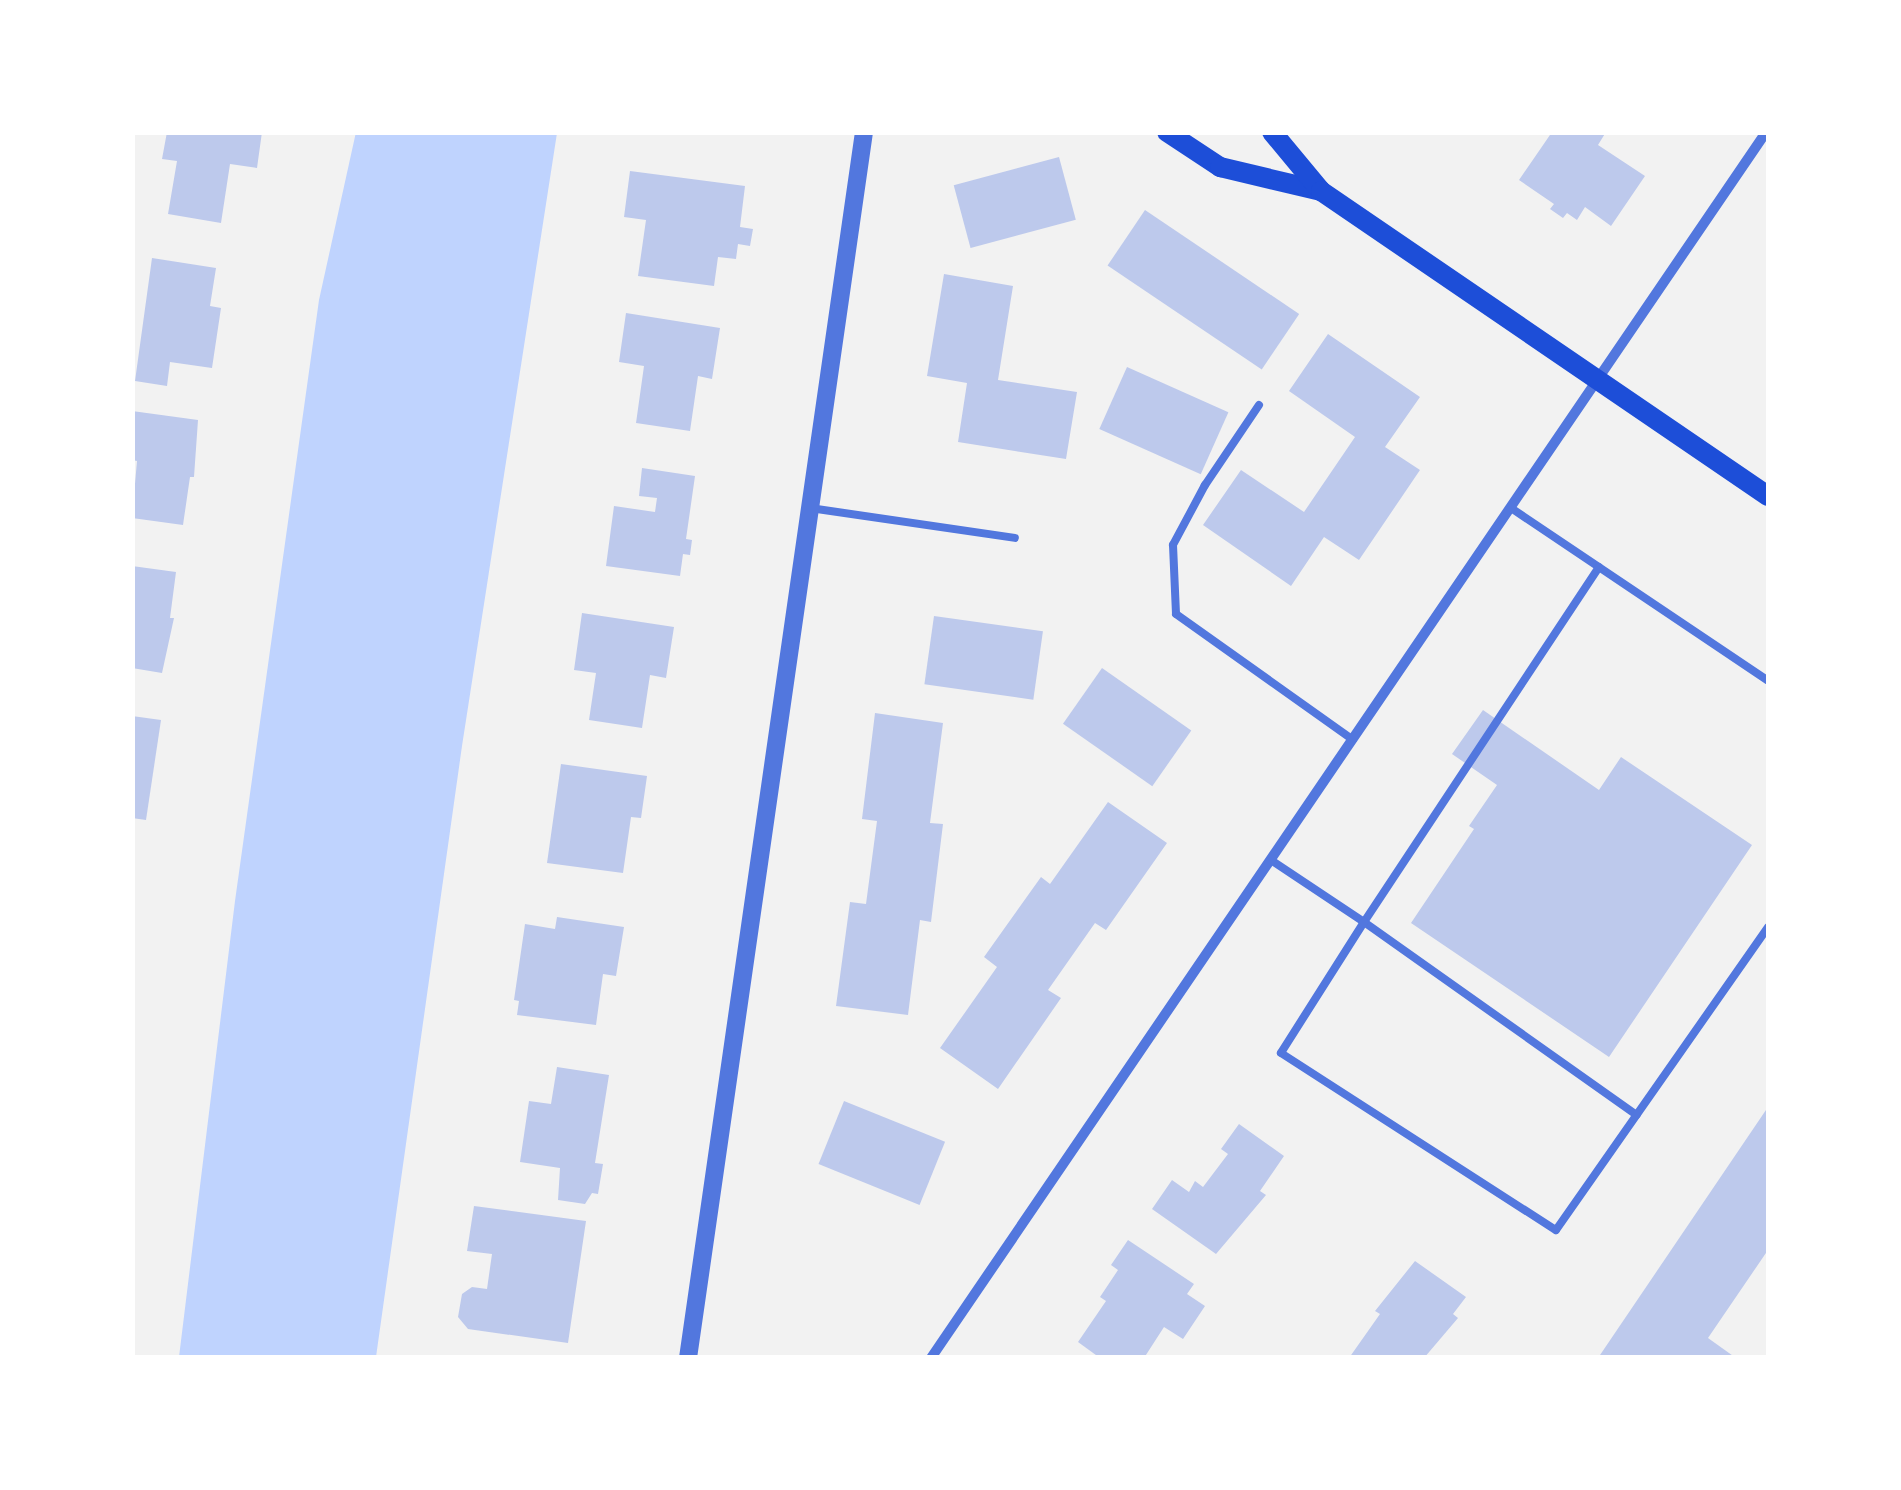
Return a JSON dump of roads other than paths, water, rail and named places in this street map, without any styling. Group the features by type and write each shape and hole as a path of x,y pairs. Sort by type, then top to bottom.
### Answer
{"main road":[{"path":"1168,132 1220,167 1321,191"},
{"path":"1272,132 1321,191 1768,496"}],"street":[{"path":"688,1358 864,132"},
{"path":"931,1358 1766,132"}],"lane":[{"path":"1259,405 1205,485 1173,545 1176,614 1353,740"},
{"path":"810,508 1015,538"},
{"path":"1511,508 1768,681"},
{"path":"1599,567 1281,1053 1556,1230 1768,927"},
{"path":"1272,860 1637,1115"}],"water":[{"path":"356,132 557,133 462,746 376,1357 179,1357 235,901 319,300"}]}
